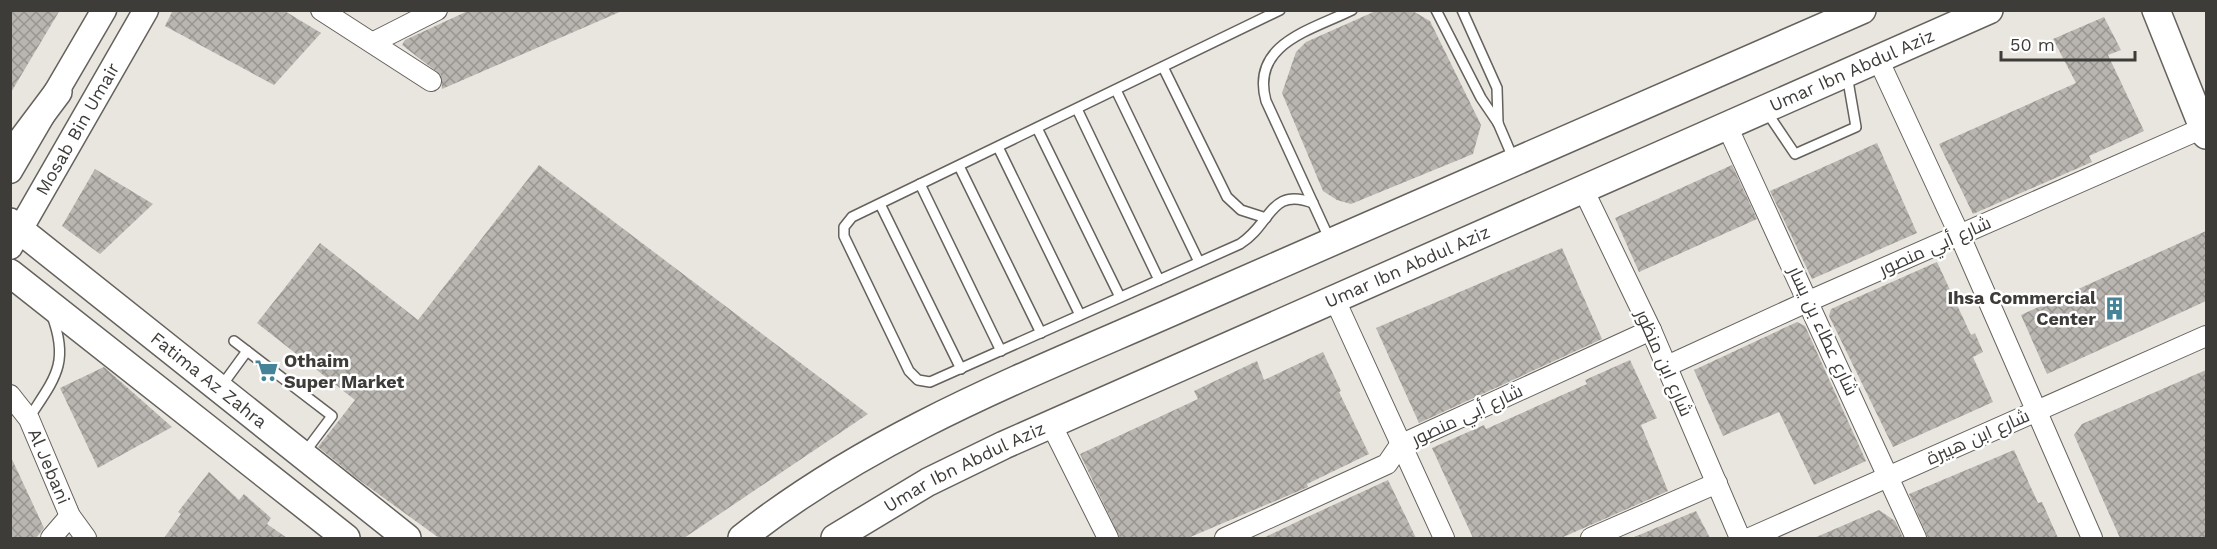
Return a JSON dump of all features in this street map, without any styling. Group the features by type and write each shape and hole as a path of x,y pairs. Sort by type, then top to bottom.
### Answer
{"main road":[{"path":"742,538 825,478 931,419 1514,160 1862,10"},
{"name":"Umar Ibn Abdul Aziz","path":"835,538 928,482 1052,424 1989,10"},
{"path":"2156,10 2205,132"},
{"path":"10,148 19,144 58,92"},
{"name":"Fatima Az Zahra","path":"14,233 59,260 407,538"},
{"path":"59,260 44,254 28,258 23,271 25,287 346,538"}],"street":[{"name":"Mosab Bin Umair","path":"10,171 104,10"},
{"name":"Mosab Bin Umair","path":"14,233 73,139 146,10"},
{"path":"321,10 374,42 431,81"},
{"path":"374,42 436,10"},
{"path":"1878,58 1960,236 2092,538"},
{"path":"39,123 39,139 50,150 64,148 73,139"},
{"name":"شارع عطاء بن يسار","path":"1727,126 1916,538"},
{"name":"شارع أبي منصور","path":"1667,366 1809,301 2205,132"},
{"name":"شارع ابن منظور","path":"1583,189 1651,330 1740,538"},
{"path":"1335,300 1444,538"},
{"name":"شارع أبي منصور","path":"1225,538 1387,464 1400,445 1651,330"},
{"name":"شارع ابن هبيرة","path":"1750,538 2206,336"},
{"name":"Al Jebani","path":"10,395 29,419 70,516 86,538"},
{"path":"1052,424 1107,538"},
{"path":"1591,538 1717,483"},
{"path":"51,538 70,516"}],"lane":[{"path":"1280,10 848,219 843,232 909,371 918,380 930,382 1248,239 1274,206 1285,199 1298,197 1313,203"},
{"path":"1331,242 1266,101 1263,79 1269,58 1284,43 1352,10"},
{"path":"1436,10 1481,98 1498,123 1514,160"},
{"path":"1462,10 1497,88 1498,123"},
{"path":"1163,67 1227,197 1240,210 1266,218"},
{"path":"1765,109 1795,154 1857,127 1846,73"},
{"path":"1116,90 1199,262"},
{"path":"1077,109 1160,280"},
{"path":"1037,128 1120,297"},
{"path":"998,147 1080,315"},
{"path":"959,166 1041,333"},
{"path":"920,184 1001,351"},
{"path":"880,204 961,369"},
{"path":"25,287 57,328 62,356 52,382 29,419"},
{"path":"234,341 332,416 302,455"},
{"path":"220,389 247,351"}],"building":[{"path":"10,10 60,10 10,94"},
{"path":"173,10 283,10 321,33 274,85 165,26"},
{"path":"470,10 622,11 442,89 441,75 402,45 405,40"},
{"path":"1378,10 1411,10 1430,21 1481,125 1473,154 1351,204 1337,200 1323,191 1282,93 1296,52 1306,42"},
{"path":"2104,17 2121,50 2108,55 2144,131 2089,156 2092,162 1973,214 1939,144 2076,83 2053,39"},
{"path":"1877,143 1917,233 1812,279 1770,191"},
{"path":"539,165 868,414 684,538 439,538 355,477 318,447 355,400 257,323 320,243 418,320"},
{"path":"1732,165 1757,219 1639,272 1615,218"},
{"path":"95,169 153,204 100,254 62,226"},
{"name":"Ihsa Commercial Center","path":"2206,231 2206,301 2047,374 2021,315"},
{"path":"1562,248 1602,339 1419,423 1376,328"},
{"path":"1937,262 1971,335 1975,333 1983,352 1973,357 1993,402 1893,447 1829,316 1831,309"},
{"path":"1797,322 1805,326 1866,461 1814,485 1779,412 1723,436 1694,370"},
{"path":"1323,352 1341,391 1339,392 1369,454 1307,484 1308,487 1188,538 1120,538 1080,454 1198,399 1194,391 1257,361 1264,380"},
{"path":"1630,360 1657,418 1641,425 1668,491 1561,538 1473,538 1432,448 1484,425 1486,429 1587,384 1585,380"},
{"path":"104,367 172,427 98,468 60,388"},
{"path":"2206,370 2206,538 2120,538 2074,435 2082,424"},
{"path":"2014,450 2038,503 2042,502 2058,538 1928,538 1909,494"},
{"path":"10,455 44,528 36,538 10,538"},
{"path":"209,472 239,500 244,494 271,518 267,524 287,538 164,538 181,514 178,512"},
{"path":"1388,480 1416,538 1263,538 1305,518"},
{"path":"1879,510 1895,521 1903,538 1814,538"},
{"path":"1696,511 1710,538 1632,538"}],"place":[{"name":"Ihsa Commercial Center","path":"2114,308"},
{"name":"Othaim Super Market","path":"266,371"}]}
